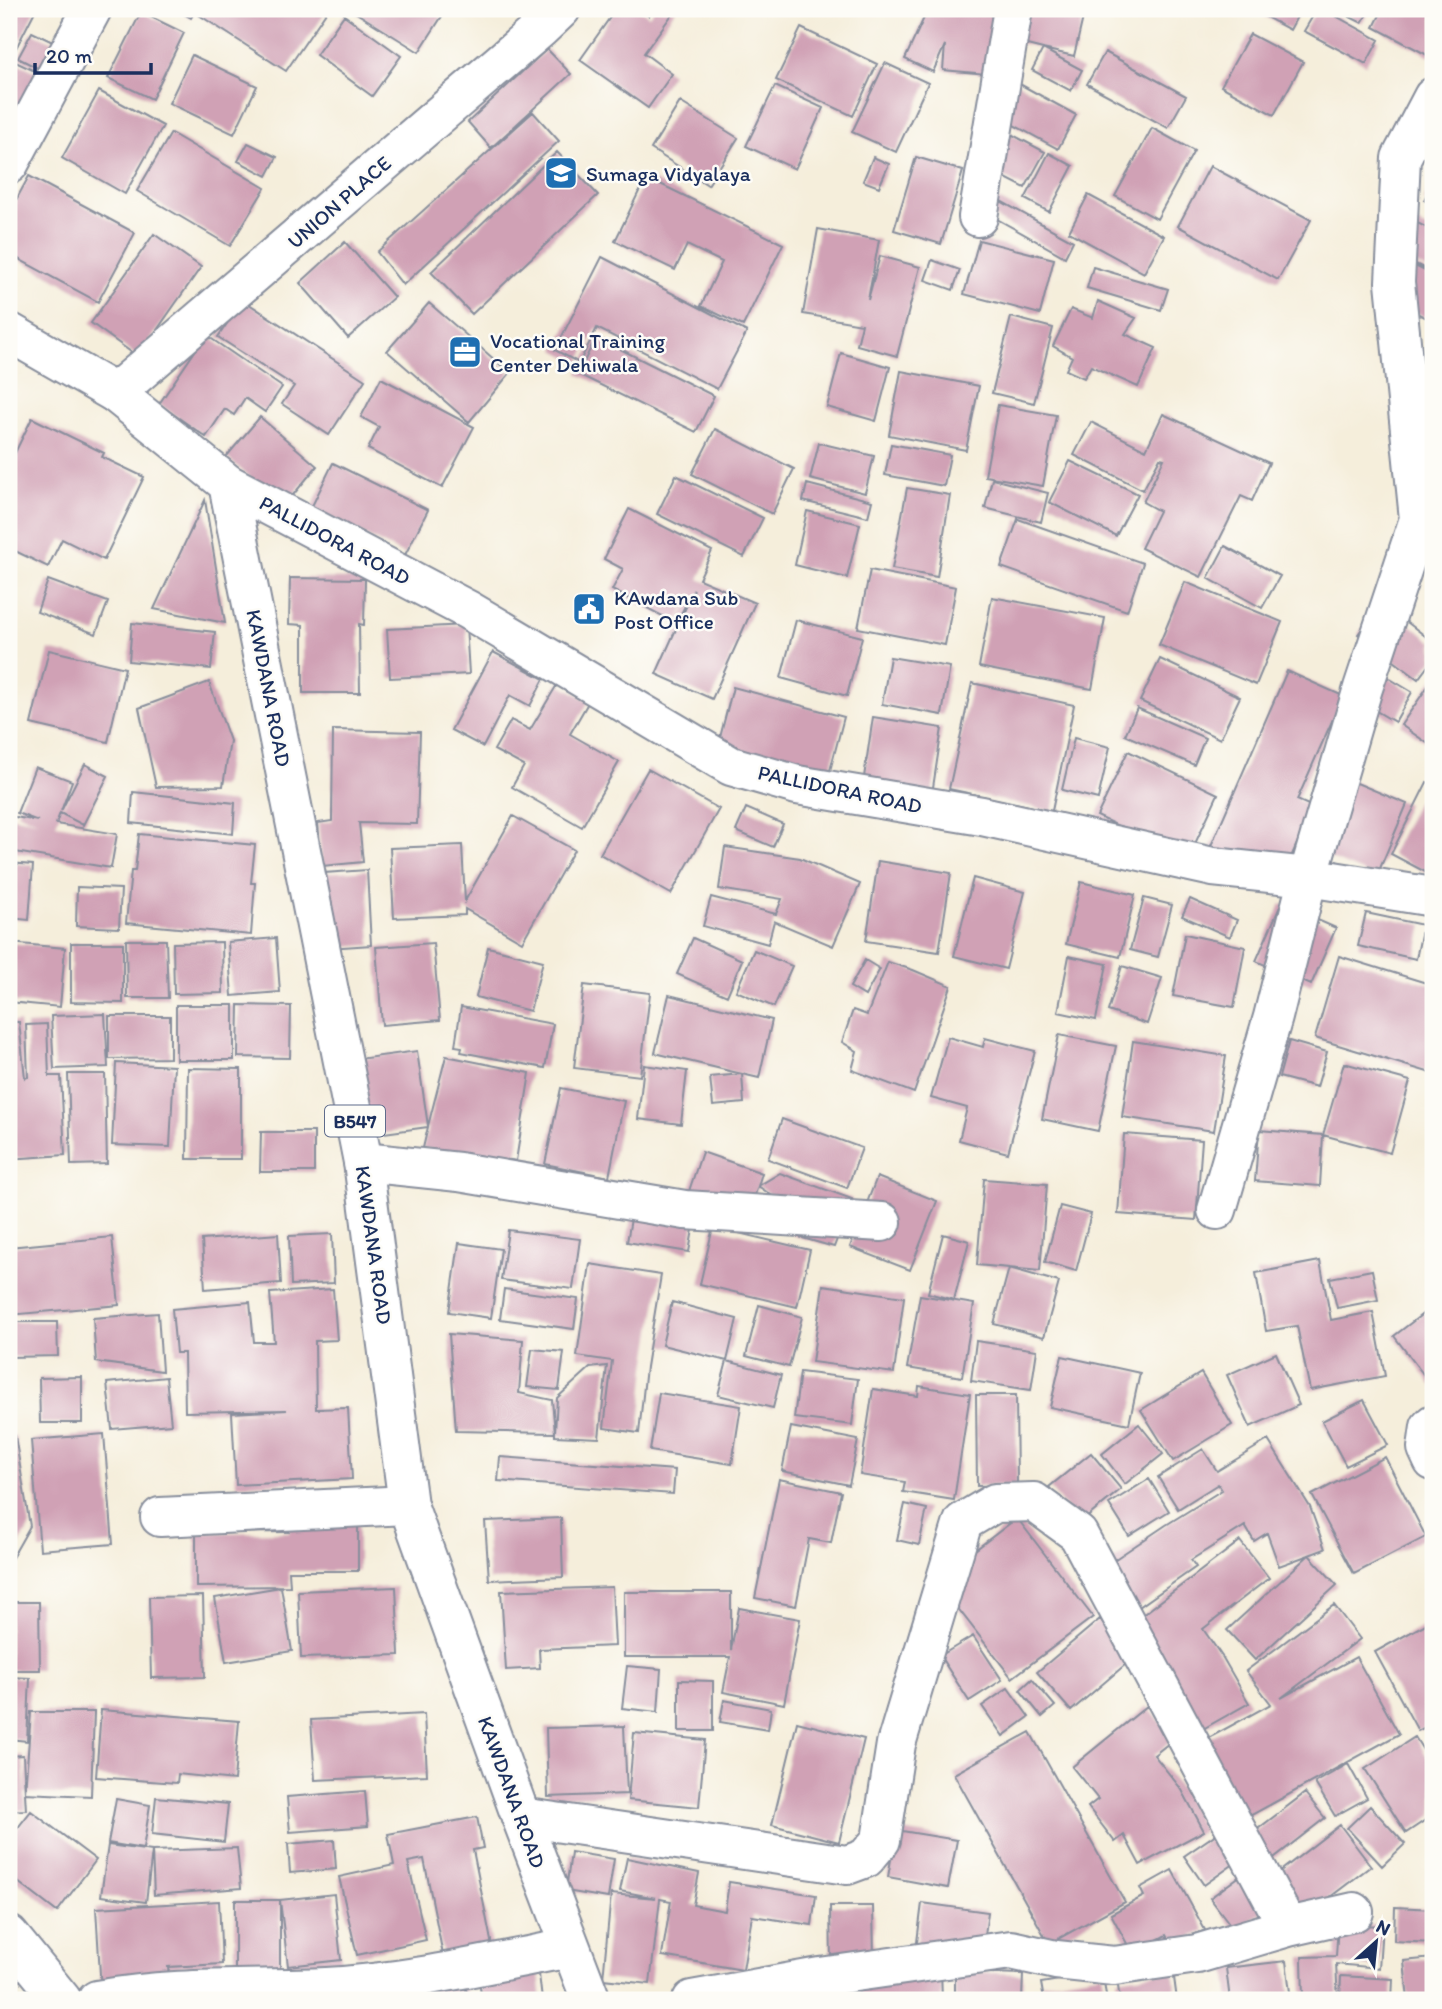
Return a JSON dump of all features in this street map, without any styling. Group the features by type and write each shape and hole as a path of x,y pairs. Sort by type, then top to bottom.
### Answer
{"street":[{"path":"9,164 92,9"},
{"name":"UNION PLACE","path":"115,393 561,9"},
{"path":"978,217 1013,9"},
{"path":"1217,1210 1363,688 1419,519 1395,282 1401,158 1433,97"},
{"path":"9,332 115,393 228,484"},
{"name":"PALLIDORA ROAD","path":"228,484 468,610 731,765 797,785 982,816 1213,867 1308,877 1433,897"},
{"name":"KAWDANA ROAD","path":"228,484 363,1162 408,1505 521,1817 591,2000"},
{"path":"363,1162 459,1172 685,1210 882,1222"},
{"path":"1433,1424 1430,1427 1427,1448 1433,1461"},
{"path":"521,1817 847,1865 866,1858 881,1840 896,1744 963,1522 995,1503 1034,1502 1077,1534 1288,1927"},
{"path":"160,1517 408,1505"},
{"path":"692,2000 820,1977 1011,1950 1056,1960 1114,1966 1197,1954 1288,1927 1354,1912"},
{"path":"9,1935 62,2000"},
{"path":"97,2000 139,1992 326,1987 391,1982 570,1948"}],"building":[{"path":"9,9 36,9 12,56 9,54"},
{"path":"175,9 196,9 191,18"},
{"path":"199,9 328,9 286,71 196,13"},
{"path":"350,9 437,9 444,13 419,52"},
{"path":"616,9 639,9 649,16 654,9 676,9 644,53 672,74 648,108 580,60"},
{"path":"928,9 938,9 949,14 949,9 993,11 987,74 943,70 945,45 933,72 905,59"},
{"path":"1023,9 1085,9 1074,56 1015,42"},
{"path":"1269,9 1301,9 1290,30 1264,16"},
{"path":"1317,9 1323,9 1379,40 1366,64 1304,31"},
{"path":"1334,9 1370,9 1362,23"},
{"path":"1383,9 1433,9 1433,58 1374,27"},
{"path":"141,12 184,33 152,99 108,78"},
{"path":"344,15 401,56 372,96 316,55"},
{"path":"801,28 877,64 853,116 776,80"},
{"path":"32,32 65,48 51,75 18,58"},
{"path":"1250,34 1303,62 1274,115 1221,86"},
{"path":"547,49 571,74 491,148 468,122"},
{"path":"1043,49 1082,70 1071,91 1032,70"},
{"path":"1105,52 1186,96 1168,128 1087,84"},
{"path":"192,55 257,86 234,134 169,103"},
{"path":"9,59 37,72 9,131"},
{"path":"885,63 928,83 896,152 852,132"},
{"path":"1016,82 1076,115 1058,149 997,116"},
{"path":"775,86 823,108 795,169 746,146"},
{"path":"99,91 163,126 125,194 62,158"},
{"path":"680,102 738,138 708,185 651,149"},
{"path":"533,112 559,141 403,285 377,252"},
{"path":"1152,128 1194,151 1157,219 1115,196"},
{"path":"171,133 265,188 230,246 137,191"},
{"path":"1009,133 1045,152 1025,188 990,170"},
{"path":"248,143 277,157 267,176 238,161"},
{"path":"557,152 598,195 472,314 431,272"},
{"path":"1049,153 1073,166 1049,212 1025,199"},
{"path":"873,157 889,164 879,187 863,181"},
{"path":"916,157 963,171 941,244 894,230"},
{"path":"1210,166 1311,220 1278,280 1178,226"},
{"path":"29,176 135,233 98,302 9,254 9,213"},
{"path":"646,177 783,244 743,326 701,306 722,262 687,245 675,270 615,241"},
{"path":"1433,182 1433,205 1424,200"},
{"path":"1088,195 1164,236 1144,273 1069,232"},
{"path":"997,199 1073,241 1065,257 988,214"},
{"path":"1410,219 1433,231 1433,273 1394,253"},
{"path":"818,229 879,240 868,300 880,256 920,267 897,356 857,345 862,324 803,314"},
{"path":"154,234 201,267 138,357 91,323"},
{"path":"979,240 1054,259 1040,314 964,294"},
{"path":"345,242 394,297 348,338 300,283"},
{"path":"1395,256 1433,275 1433,321 1377,294"},
{"path":"602,257 747,332 717,389 597,328 579,363 555,350"},
{"path":"932,260 960,270 953,290 925,280"},
{"path":"1093,267 1168,289 1161,310 1087,288"},
{"path":"243,300 365,380 329,435 282,404 294,386 218,337"},
{"path":"1098,301 1136,318 1125,334 1156,348 1138,387 1091,366 1084,378 1066,370 1072,357 1053,346 1071,309 1093,318"},
{"path":"429,303 510,373 469,422 387,351"},
{"path":"1011,317 1053,328 1034,403 992,393"},
{"path":"206,335 282,387 265,412 245,398 234,415 225,409 206,437 159,404"},
{"path":"596,337 714,396 696,432 578,374"},
{"path":"841,353 890,367 876,421 827,407"},
{"path":"901,371 979,386 966,450 889,435"},
{"path":"381,378 474,427 442,488 368,449 379,427 361,417"},
{"path":"998,405 1056,415 1043,486 985,476"},
{"path":"1163,414 1269,463 1252,501 1241,496 1201,577 1141,548 1159,511 1143,502 1164,459 1160,458 1143,490 1074,455 1091,422 1146,450"},
{"path":"260,417 317,466 284,506 226,457"},
{"path":"32,418 104,453 102,457 144,477 104,560 62,539 48,567 9,548 9,465"},
{"path":"715,429 794,469 772,514 692,474"},
{"path":"819,443 874,456 865,493 810,479"},
{"path":"891,444 950,455 944,486 885,475"},
{"path":"1070,461 1138,494 1116,536 1049,502"},
{"path":"333,463 428,510 405,555 311,508"},
{"path":"676,475 763,518 744,557 657,514"},
{"path":"992,479 1048,493 1041,522 985,508"},
{"path":"807,484 872,501 868,517 803,501"},
{"path":"907,488 950,495 937,577 892,569"},
{"path":"205,500 225,623 154,609"},
{"path":"629,509 712,551 699,579 755,603 712,699 656,674 694,589 676,623 612,590 623,569 604,559"},
{"path":"807,511 860,524 847,578 795,565"},
{"path":"1018,519 1143,563 1127,611 1001,567"},
{"path":"1225,546 1280,576 1262,608 1208,578"},
{"path":"870,570 956,587 945,645 858,628"},
{"path":"290,578 365,579 364,625 359,624 360,693 303,693 303,625 289,624"},
{"path":"48,580 108,602 96,634 37,612"},
{"path":"1185,582 1282,622 1256,685 1159,645"},
{"path":"992,597 1105,618 1092,689 979,667"},
{"path":"1382,603 1433,642 1433,659 1418,679 1358,634"},
{"path":"796,620 862,637 847,696 781,678"},
{"path":"132,623 215,632 211,669 129,661"},
{"path":"466,625 469,674 390,678 387,629"},
{"path":"49,650 125,668 108,742 31,724"},
{"path":"493,652 544,679 530,706 510,695 483,747 451,730"},
{"path":"890,657 950,667 942,715 882,704"},
{"path":"1160,659 1240,697 1220,739 1140,701"},
{"path":"1362,662 1412,692 1395,722 1344,692"},
{"path":"1287,671 1343,696 1297,800 1313,807 1281,880 1210,848"},
{"path":"1433,679 1433,747 1401,725"},
{"path":"209,682 230,741 223,786 156,787 139,708"},
{"path":"558,683 589,701 570,734 619,762 582,827 512,787 524,766 494,750 511,720 530,730"},
{"path":"972,683 1074,705 1052,811 949,789"},
{"path":"733,687 844,717 826,786 715,757"},
{"path":"1137,708 1205,738 1194,765 1125,735"},
{"path":"873,717 942,728 929,814 860,804"},
{"path":"333,730 420,732 417,824 359,823 363,862 322,866 318,823 332,821"},
{"path":"1074,738 1110,747 1098,799 1062,790"},
{"path":"1128,751 1218,794 1188,859 1097,816"},
{"path":"9,754 13,755 10,772 9,772"},
{"path":"85,764 108,776 83,825 60,813 56,824 117,834 111,868 9,851 9,816 38,821 17,813 35,767 72,781 61,811"},
{"path":"648,769 719,809 671,894 600,854"},
{"path":"1340,776 1407,804 1376,878 1308,849"},
{"path":"1427,782 1433,785 1433,876 1391,854"},
{"path":"133,792 235,803 233,834 131,823"},
{"path":"746,808 783,824 773,847 736,831"},
{"path":"513,816 574,850 522,942 465,909 465,915 394,918 390,848 462,845 465,901"},
{"path":"139,834 255,845 251,883 255,883 251,935 126,923 131,871 135,871"},
{"path":"725,847 800,858 860,884 833,946 774,921 768,944 703,926 711,897 776,914 782,899 719,889"},
{"path":"878,861 951,873 939,952 866,941"},
{"path":"9,863 33,865 29,920 9,918"},
{"path":"367,870 371,945 329,948 324,873"},
{"path":"973,878 1025,892 1006,969 954,956"},
{"path":"1081,882 1135,895 1120,957 1066,944"},
{"path":"77,887 121,889 119,928 76,926"},
{"path":"1144,898 1172,905 1158,957 1130,950"},
{"path":"1190,899 1237,920 1230,937 1182,916"},
{"path":"1281,904 1336,928 1311,985 1256,961"},
{"path":"1366,913 1423,925 1416,959 1358,946"},
{"path":"1185,934 1245,947 1234,1007 1173,996"},
{"path":"276,938 280,992 232,996 228,942"},
{"path":"693,938 742,960 727,996 677,974"},
{"path":"126,940 166,940 168,998 127,998"},
{"path":"222,942 223,993 174,994 173,943"},
{"path":"9,943 65,948 60,1007 9,1002"},
{"path":"71,943 123,943 123,1003 71,1002"},
{"path":"433,943 440,1020 382,1025 376,947"},
{"path":"488,947 543,961 530,1011 476,997"},
{"path":"754,950 792,966 774,1007 736,991"},
{"path":"1069,956 1107,964 1096,1020 1058,1012"},
{"path":"1339,956 1433,985 1431,1073 1315,1038"},
{"path":"865,960 880,969 865,996 850,987"},
{"path":"888,962 951,986 914,1093 852,1070 857,1051 842,1042 853,1010 867,1015"},
{"path":"1122,966 1162,978 1147,1024 1108,1011"},
{"path":"584,985 650,993 640,1076 574,1068"},
{"path":"669,995 772,1020 759,1078 655,1053"},
{"path":"176,1005 234,1005 234,1060 176,1060"},
{"path":"239,1005 291,1006 290,1058 238,1057"},
{"path":"461,1007 553,1024 545,1068 461,1052 462,1047 455,1046"},
{"path":"105,1014 108,1067 54,1069 51,1016"},
{"path":"109,1016 170,1016 170,1058 109,1059"},
{"path":"9,1022 19,1022 25,1078 28,1077 26,1025 47,1024 49,1076 61,1076 65,1155 9,1159"},
{"path":"1059,1035 1116,1046 1098,1131 1042,1119"},
{"path":"948,1037 983,1047 985,1038 1035,1051 1008,1153 959,1140 967,1108 931,1098"},
{"path":"1133,1041 1226,1056 1214,1131 1122,1117"},
{"path":"1289,1041 1327,1052 1317,1087 1279,1077"},
{"path":"417,1051 428,1126 446,1056 530,1073 516,1161 510,1160 507,1170 423,1148 428,1127 370,1135 358,1059"},
{"path":"116,1063 174,1066 170,1147 112,1145"},
{"path":"1344,1063 1410,1081 1390,1153 1323,1135"},
{"path":"644,1065 687,1071 681,1124 638,1119"},
{"path":"188,1068 241,1069 241,1159 187,1159"},
{"path":"68,1074 105,1074 107,1164 71,1165"},
{"path":"742,1074 744,1103 713,1106 710,1077"},
{"path":"561,1088 624,1101 609,1177 545,1164"},
{"path":"782,1119 862,1148 847,1188 768,1159"},
{"path":"1259,1130 1323,1135 1320,1186 1255,1181"},
{"path":"261,1132 314,1132 314,1172 260,1172"},
{"path":"1124,1134 1202,1140 1196,1220 1118,1214"},
{"path":"702,1152 762,1173 744,1226 684,1206"},
{"path":"780,1173 852,1199 834,1247 792,1235 801,1201 783,1196 777,1199 758,1186"},
{"path":"877,1177 937,1201 910,1270 850,1247"},
{"path":"984,1179 1047,1184 1040,1271 977,1265"},
{"path":"1060,1206 1091,1214 1076,1271 1045,1262"},
{"path":"633,1207 695,1218 689,1252 627,1242"},
{"path":"713,1227 810,1250 797,1307 700,1284"},
{"path":"508,1230 580,1239 573,1289 501,1280"},
{"path":"278,1234 281,1283 205,1289 202,1240"},
{"path":"332,1234 334,1283 291,1285 289,1236"},
{"path":"943,1234 969,1241 954,1300 928,1293"},
{"path":"112,1237 119,1305 9,1315 9,1247"},
{"path":"459,1243 501,1249 491,1318 449,1312"},
{"path":"1320,1261 1331,1320 1373,1312 1385,1376 1310,1390 1297,1326 1266,1331 1256,1273"},
{"path":"590,1264 661,1275 646,1367 639,1433 604,1428 612,1361 577,1356"},
{"path":"1009,1268 1059,1282 1044,1337 994,1324"},
{"path":"1372,1270 1378,1300 1337,1308 1330,1278"},
{"path":"823,1285 904,1297 894,1373 812,1362"},
{"path":"333,1289 337,1340 315,1341 316,1409 348,1408 352,1479 236,1485 232,1413 287,1410 185,1412 184,1353 176,1353 172,1309 250,1302 254,1342 274,1342 270,1293"},
{"path":"504,1289 578,1299 574,1329 500,1319"},
{"path":"920,1295 974,1304 962,1377 907,1368"},
{"path":"672,1302 737,1319 727,1361 662,1345"},
{"path":"759,1305 802,1317 789,1367 746,1356"},
{"path":"1433,1306 1433,1387 1394,1336"},
{"path":"158,1313 162,1371 96,1362 93,1318"},
{"path":"9,1322 57,1322 58,1356 9,1357"},
{"path":"449,1334 523,1340 519,1393 552,1400 555,1433 456,1431"},
{"path":"976,1341 1037,1350 1031,1390 971,1381"},
{"path":"532,1349 564,1352 559,1390 527,1387"},
{"path":"1276,1353 1299,1405 1250,1427 1227,1375"},
{"path":"1062,1356 1140,1373 1129,1424 1050,1407"},
{"path":"727,1361 781,1375 773,1408 718,1395"},
{"path":"607,1366 599,1438 555,1436 557,1398 590,1368"},
{"path":"800,1372 858,1379 852,1425 794,1418"},
{"path":"1201,1373 1232,1425 1173,1461 1141,1410"},
{"path":"82,1377 82,1423 40,1423 39,1378"},
{"path":"166,1377 171,1424 112,1429 107,1383"},
{"path":"919,1386 970,1394 954,1500 903,1492 905,1482 860,1475 873,1389 918,1396"},
{"path":"659,1393 741,1406 732,1464 650,1451"},
{"path":"976,1395 1016,1395 1017,1485 977,1486"},
{"path":"1364,1400 1388,1445 1346,1466 1322,1421"},
{"path":"1139,1424 1163,1454 1125,1484 1102,1454"},
{"path":"791,1427 858,1440 849,1485 782,1471"},
{"path":"104,1434 113,1544 40,1550 31,1440"},
{"path":"9,1436 15,1436 30,1526 9,1563"},
{"path":"1268,1440 1310,1507 1325,1549 1279,1566 1267,1533 1254,1541 1245,1526 1191,1560 1196,1567 1126,1616 1096,1572 1222,1490 1218,1484 1178,1509 1158,1477 1203,1449 1217,1471"},
{"path":"1091,1453 1121,1489 1079,1524 1049,1487"},
{"path":"500,1457 675,1470 673,1494 498,1481"},
{"path":"1385,1457 1426,1537 1354,1574 1312,1495"},
{"path":"779,1479 841,1492 831,1543 809,1539 796,1606 755,1598"},
{"path":"1149,1479 1169,1511 1129,1536 1109,1504"},
{"path":"905,1504 927,1509 919,1545 897,1540"},
{"path":"288,1511 358,1511 358,1571 289,1571 290,1586 196,1587 196,1533 289,1532"},
{"path":"561,1518 563,1577 489,1580 485,1521"},
{"path":"1017,1518 1093,1617 1012,1678 936,1580"},
{"path":"1240,1541 1269,1578 1203,1629 1249,1703 1201,1730 1132,1623"},
{"path":"1309,1555 1337,1585 1255,1660 1227,1630"},
{"path":"281,1587 292,1651 226,1662 215,1598"},
{"path":"396,1587 399,1655 301,1658 298,1591"},
{"path":"612,1587 615,1646 539,1649 540,1668 506,1670 501,1591"},
{"path":"624,1592 731,1592 731,1650 739,1608 800,1619 784,1704 723,1692 730,1657 624,1657"},
{"path":"203,1596 205,1677 151,1678 149,1597"},
{"path":"9,1602 39,1602 40,1670 9,1670"},
{"path":"1334,1605 1360,1639 1281,1698 1356,1657 1399,1734 1237,1823 1194,1746 1271,1704 1246,1671"},
{"path":"1100,1619 1133,1658 1071,1711 1037,1672"},
{"path":"1433,1620 1433,1723 1418,1731 1375,1652"},
{"path":"973,1636 1002,1680 969,1701 940,1656"},
{"path":"627,1666 661,1669 658,1712 622,1708"},
{"path":"9,1677 30,1678 27,1741 9,1739"},
{"path":"1032,1679 1055,1706 1042,1717 1020,1690"},
{"path":"679,1680 713,1681 713,1731 679,1731"},
{"path":"1008,1688 1029,1717 1003,1736 982,1706"},
{"path":"724,1700 771,1709 768,1730 720,1722"},
{"path":"1147,1706 1174,1739 1154,1755 1182,1790 1204,1831 1140,1865 1124,1835 1115,1842 1088,1807 1098,1799 1072,1767"},
{"path":"101,1710 239,1721 234,1780 178,1774 177,1783 96,1777"},
{"path":"31,1712 94,1712 91,1796 25,1793"},
{"path":"424,1714 427,1775 315,1780 311,1720"},
{"path":"797,1722 864,1739 839,1842 772,1825"},
{"path":"624,1726 627,1794 548,1797 546,1728"},
{"path":"1030,1732 1125,1902 1049,1944 954,1774"},
{"path":"634,1733 705,1740 699,1807 628,1800"},
{"path":"1415,1737 1433,1766 1433,1815 1406,1833 1365,1769"},
{"path":"1433,1738 1433,1753 1427,1740"},
{"path":"23,1755 26,1810 9,1811 9,1756"},
{"path":"1348,1764 1367,1798 1335,1816 1315,1783"},
{"path":"365,1791 368,1826 290,1832 287,1797"},
{"path":"1305,1793 1325,1818 1266,1864 1246,1838"},
{"path":"156,1797 228,1804 224,1842 152,1834"},
{"path":"116,1799 150,1805 143,1849 108,1843"},
{"path":"1370,1806 1405,1844 1382,1866 1347,1828"},
{"path":"31,1811 96,1860 57,1912 9,1875 9,1839"},
{"path":"477,1817 483,1848 473,1850 493,1951 444,1960 424,1859 408,1862 426,1940 357,1955 339,1877 394,1865 388,1834"},
{"path":"1340,1825 1371,1866 1305,1916 1274,1876"},
{"path":"896,1830 957,1840 948,1888 888,1877"},
{"path":"1219,1832 1238,1861 1204,1885 1184,1856"},
{"path":"334,1840 336,1869 290,1873 288,1844"},
{"path":"108,1845 152,1851 146,1902 101,1896"},
{"path":"237,1848 241,1888 154,1895 152,1851"},
{"path":"571,1852 614,1859 608,1898 566,1891"},
{"path":"627,1858 699,1873 693,1905 725,1911 729,1882 816,1895 812,1925 752,1916 743,1970 662,1956 671,1901 660,1899 650,1984 603,1979 611,1894 656,1898 620,1891"},
{"path":"1172,1870 1205,1930 1173,1947 1166,1935 1132,1953 1111,1914 1144,1896 1140,1888"},
{"path":"1244,1873 1269,1907 1235,1931 1210,1898"},
{"path":"334,1894 341,1960 288,1966 280,1900"},
{"path":"235,1900 280,1900 280,1970 235,1969"},
{"path":"219,1901 222,1964 168,1967 170,1987 101,1991 96,1908"},
{"path":"922,1903 988,1912 982,1958 916,1950"},
{"path":"830,1906 873,1906 874,1961 831,1961"},
{"path":"1395,1907 1433,1909 1433,1943 1394,1941"},
{"path":"1338,1924 1382,1926 1379,1968 1336,1964 1338,2000 1303,2000 1302,1957 1336,1956"},
{"path":"9,1948 28,1973 9,1989"},
{"path":"1433,1958 1433,2000 1408,2000 1404,1961"},
{"path":"1286,1961 1291,2000 1230,2000 1226,1968"},
{"path":"941,1968 942,2000 859,2000 858,1971"},
{"path":"1173,1970 1177,2000 1120,2000 1117,1979"},
{"path":"955,1972 1023,1974 1022,2000 955,2000"},
{"path":"1102,1973 1107,2000 1044,2000 1041,1983"},
{"path":"539,1974 542,2000 482,2000 479,1981"},
{"path":"1341,1976 1393,1979 1392,2000 1340,2000"},
{"path":"463,1979 469,2000 418,2000 416,1990"},
{"path":"841,1984 843,2000 782,2000"}],"place":[{"name":"Sumaga Vidyalaya","path":"561,173"},
{"name":"Vocational Training Center Dehiwala","path":"465,352"},
{"name":"KAwdana Sub Post Office","path":"589,609"}]}
